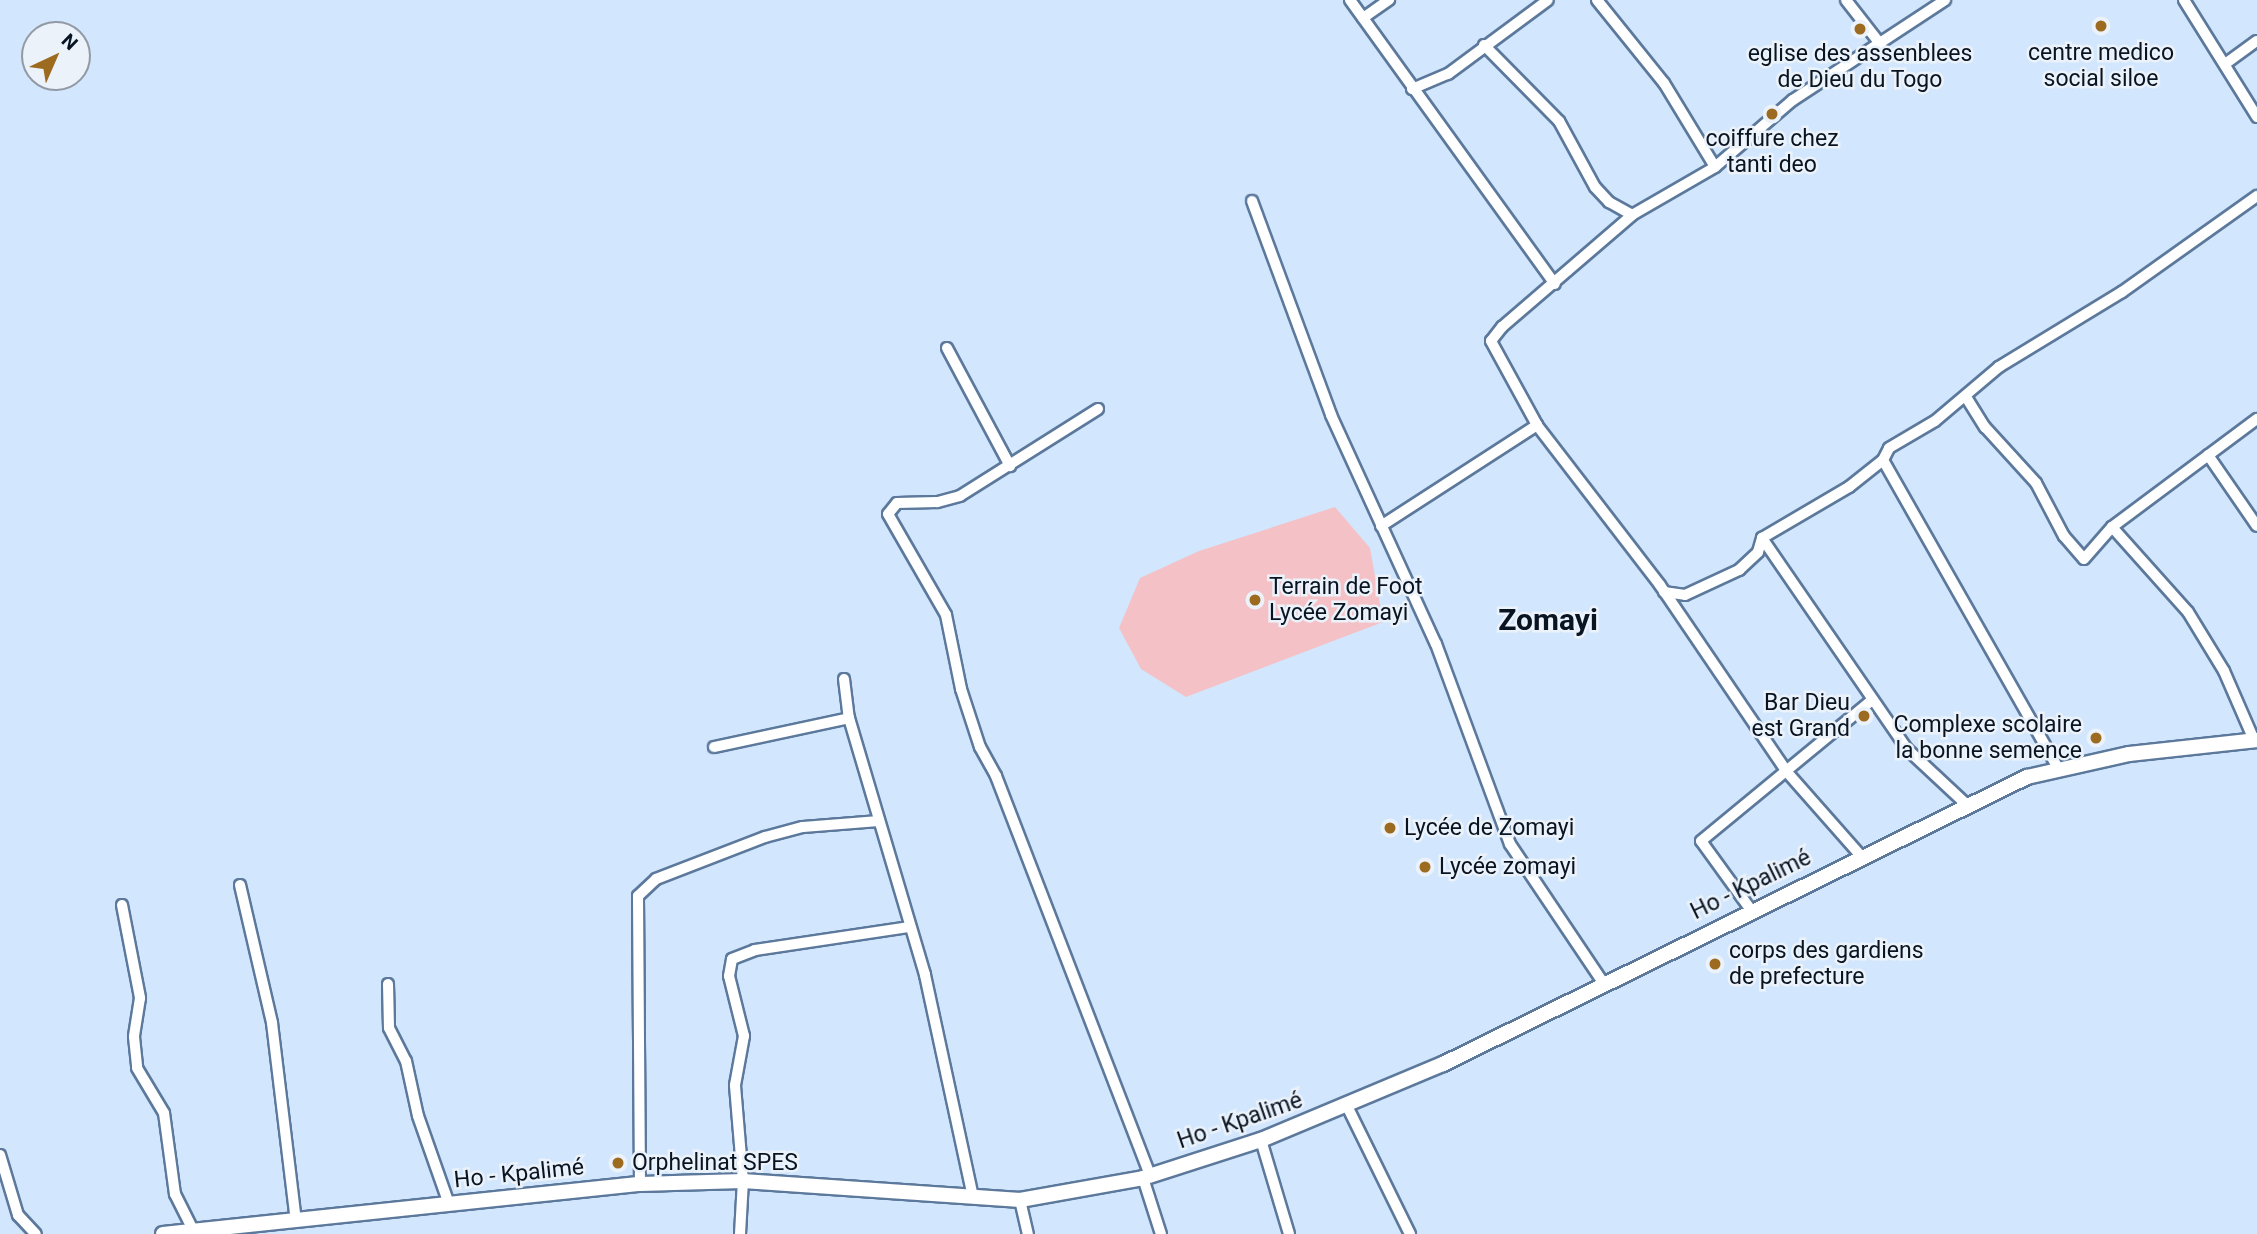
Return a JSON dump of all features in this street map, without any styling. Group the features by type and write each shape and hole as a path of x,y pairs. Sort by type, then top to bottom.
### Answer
{"main road":[{"name":"Ho - Kpalimé","path":"163,1234 640,1184 743,1181 1020,1199 1146,1177 1261,1140 1347,1106 1604,984 1966,804 2058,768 2180,746 2255,740"}],"street":[{"path":"1350,0 1555,284"},
{"path":"1363,18 1389,0"},
{"path":"1412,89 1448,74 1548,0"},
{"path":"1597,0 1664,83 1715,167"},
{"path":"1846,0 1881,45"},
{"path":"1861,856 1787,772 1664,592 1537,425 1491,341 1502,327 1632,215 1715,167 1794,100 1881,45 1945,0"},
{"path":"2184,0 2257,117"},
{"path":"2225,64 2257,41"},
{"path":"1484,45 1559,121 1595,187 1609,202 1632,215"},
{"path":"1664,592 1685,595 1740,570 1758,552 1762,538 1818,508 1883,460 1889,448 1966,397 1999,367 2122,292 2257,196"},
{"path":"1252,201 1331,415 1436,644 1510,845 1604,984"},
{"path":"947,348 1010,466"},
{"path":"1966,397 1985,428 2036,483 2074,550 2084,559 2112,527 2257,419"},
{"path":"1098,409 960,496 937,502 897,503 888,514 946,615 961,689 981,747 996,776 1146,1177 1161,1234"},
{"path":"1381,526 1537,425"},
{"path":"2208,455 2257,526"},
{"path":"1883,460 2058,768"},
{"path":"2112,527 2188,612 2224,671 2255,740"},
{"path":"1762,538 1908,749 1966,804"},
{"path":"844,679 849,718 908,927 925,975 973,1196"},
{"path":"1751,910 1701,841 1872,699"},
{"path":"714,747 849,718"},
{"path":"640,1184 638,896 656,879 765,837 803,827 879,821"},
{"path":"240,885 272,1023 296,1222"},
{"path":"122,905 140,998 134,1037 137,1068 164,1113 175,1194 193,1230"},
{"path":"740,1234 743,1181 735,1085 744,1036 729,976 732,959 755,950 908,927"},
{"path":"388,984 389,1028 406,1061 418,1116 449,1204"},
{"path":"1347,1106 1410,1234"},
{"path":"1261,1140 1289,1234"},
{"path":"0,1155 18,1215 36,1234"},
{"path":"1020,1199 1028,1234"}],"shaded area":[{"name":"Terrain de Foot Lycée Zomayi","path":"1335,507 1370,548 1383,622 1186,697 1141,669 1119,628 1140,578 1199,551"}],"place":[{"name":"centre medico social siloe","path":"2101,26"},
{"name":"eglise des assenblees de Dieu du Togo","path":"1860,29"},
{"name":"coiffure chez tanti deo","path":"1772,114"},
{"name":"Terrain de Foot Lycée Zomayi","path":"1255,600"},
{"name":"Bar Dieu est Grand","path":"1864,716"},
{"name":"Complexe scolaire la bonne semence","path":"2096,738"},
{"name":"Lycée de Zomayi","path":"1390,828"},
{"name":"Lycée zomayi","path":"1425,867"},
{"name":"corps des gardiens de prefecture","path":"1715,964"},
{"name":"Orphelinat SPES","path":"618,1163"}],"district":[{"name":"Zomayi","path":"1548,620"}]}
